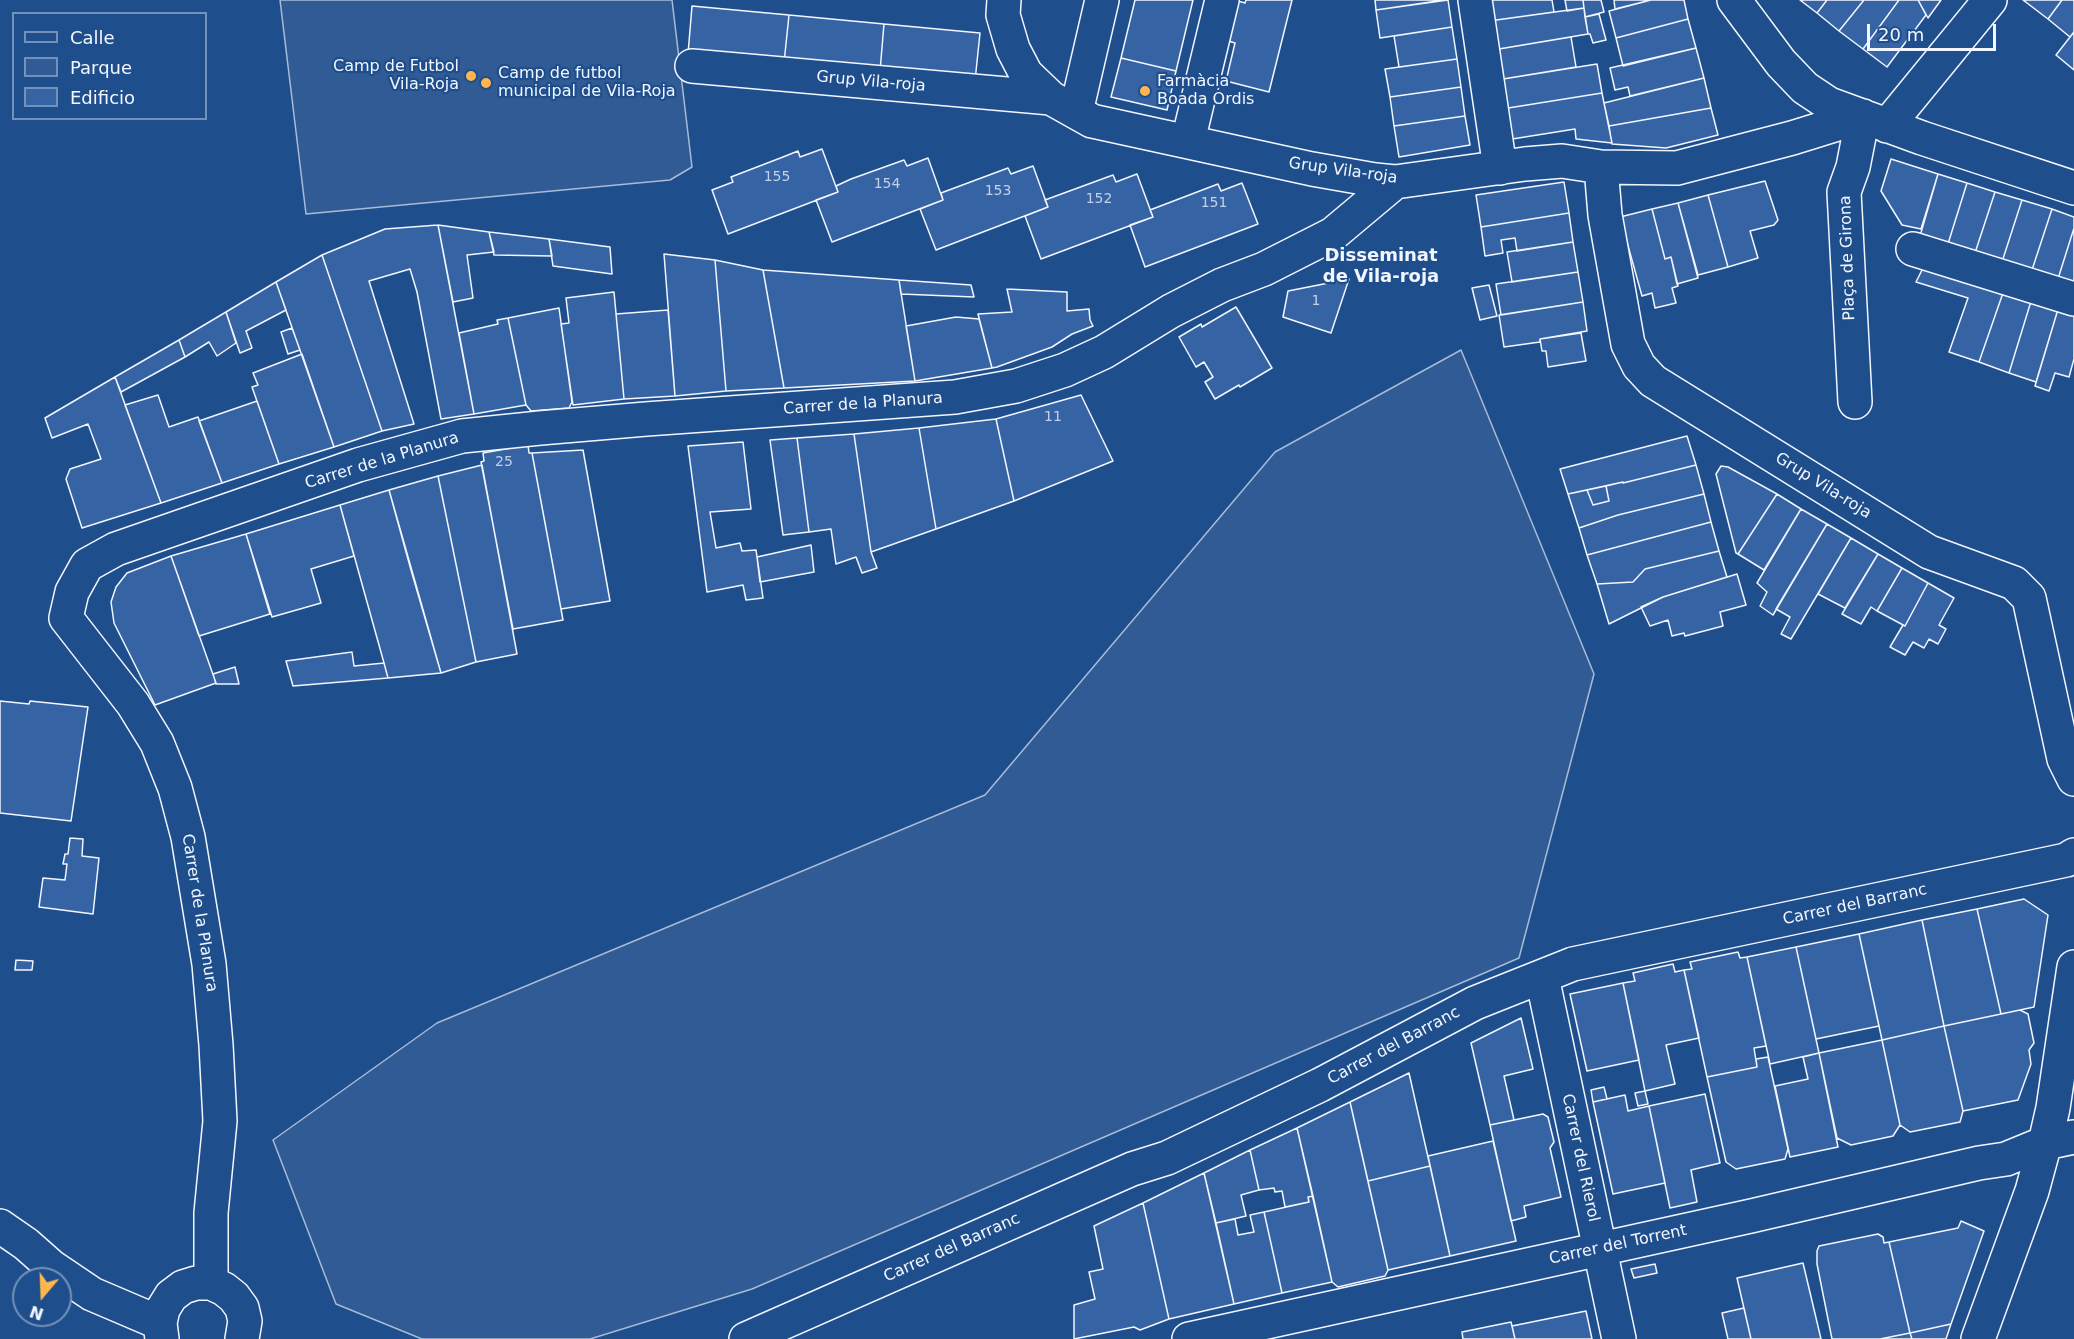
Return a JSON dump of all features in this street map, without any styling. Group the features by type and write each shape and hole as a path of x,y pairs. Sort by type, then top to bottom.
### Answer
{"street":[{"name":"Grup Vila-roja","path":"1004,0 1004,15 1013,49 1026,74 1063,105 1092,121 1312,170 1395,182 1562,161 1601,167 1677,168 1792,138 1875,121"},
{"path":"1063,105 1102,0"},
{"path":"1188,141 1222,0"},
{"path":"1475,0 1500,168"},
{"path":"1734,0 1781,63 1805,88 1829,104 2074,188"},
{"path":"1875,121 1990,0"},
{"name":"Grup Vila-roja","path":"692,66 1063,105"},
{"name":"Plaça de Girona","path":"1855,402 1844,192 1875,121"},
{"name":"Grup Vila-roja","path":"1601,167 1605,215 1628,344 1639,366 1653,381 1929,552 2014,583 2029,598 2064,759 2074,779"},
{"name":"Carrer de la Planura","path":"211,1283 211,1213 219,1121 216,1045 209,964 188,837 175,788 157,743 133,704 66,618 72,592 87,565 116,549 358,465 462,436 646,419 955,397 1016,386 1065,370 1104,352 1171,311 1222,285 1264,269 1333,234 1395,182"},
{"path":"1913,249 2074,298"},
{"name":"Carrer del Barranc","path":"746,1339 1121,1173 1167,1158 1320,1085 1475,1003 1573,964 2066,860 2074,855"},
{"path":"1978,1339 2032,1191 2059,1140 2054,1108 2074,967"},
{"name":"Carrer del Rierol","path":"1542,977 1619,1339"},
{"name":"Carrer del Torrent","path":"1189,1339 1979,1163 2006,1159 2059,1140"},
{"path":"0,1226 26,1244 52,1267 92,1293 161,1331 163,1309 171,1296 183,1287 196,1283 211,1283 224,1289 242,1308 245,1321 242,1339"}],"green space":[{"name":"Camp de Futbol Vila-Roja","path":"280,0 672,0 692,167 670,180 306,214"},
{"path":"1461,350 1594,674 1519,958 752,1289 590,1339 422,1339 336,1304 273,1140 437,1023 985,795 1275,452"}],"building":[{"path":"1135,0 1193,0 1176,71 1121,58"},
{"path":"1246,0 1292,0 1269,92 1226,81 1235,43 1228,41 1238,1 1245,3"},
{"path":"1375,0 1444,0 1376,10"},
{"path":"1448,0 1452,27 1380,38 1376,10"},
{"path":"1486,0 1552,0 1554,12 1489,21"},
{"path":"1565,0 1583,0 1584,8 1567,11"},
{"path":"1583,0 1601,0 1604,12 1585,17"},
{"path":"1614,0 1651,0 1615,9"},
{"path":"1651,0 1684,0 1688,19 1616,38 1609,11"},
{"path":"1800,0 1827,0 1817,13"},
{"path":"1827,0 1864,0 1839,31 1817,13"},
{"path":"1864,0 1899,0 1863,49 1839,31"},
{"path":"1899,0 1918,0 1926,15 1887,67 1863,49"},
{"path":"1918,0 1941,0 1928,18"},
{"path":"2023,0 2062,0 2048,19"},
{"path":"2062,0 2074,0 2074,32 2070,37 2048,19"},
{"path":"692,6 789,15 784,63 688,54"},
{"path":"1584,8 1588,34 1493,50 1489,21"},
{"path":"1599,14 1606,40 1593,43 1588,34 1585,17"},
{"path":"789,15 884,24 880,71 784,63"},
{"path":"1688,19 1696,48 1623,66 1616,38"},
{"path":"884,24 980,33 975,81 880,71"},
{"path":"1452,27 1457,59 1399,67 1394,36"},
{"path":"2074,32 2074,70 2056,55"},
{"path":"1571,37 1576,67 1497,80 1493,50"},
{"path":"1696,48 1704,78 1630,96 1628,87 1615,90 1610,68"},
{"path":"1121,58 1176,71 1167,110 1111,97"},
{"path":"1457,59 1461,87 1390,97 1385,69"},
{"path":"1597,64 1602,93 1502,109 1497,80"},
{"path":"1704,78 1711,108 1609,126 1604,103"},
{"path":"1461,87 1465,116 1394,126 1390,97"},
{"path":"1602,93 1612,143 1576,139 1575,129 1506,140 1502,109"},
{"path":"1711,108 1718,135 1666,148 1612,144 1609,126"},
{"path":"1465,116 1470,145 1399,157 1394,126"},
{"path":"822,149 838,192 728,234 712,190 733,182 731,177 798,151 800,157"},
{"path":"928,158 943,200 832,242 816,200 838,192 836,186 851,179 904,160 907,166"},
{"path":"1891,159 1938,174 1921,229 1902,225 1881,191"},
{"path":"1033,166 1048,207 936,250 920,209 943,200 941,193 1008,168 1011,174"},
{"path":"1137,174 1153,217 1041,259 1025,216 1048,207 1045,200 1113,175 1116,182"},
{"path":"1938,174 1967,183 1947,247 1920,236"},
{"path":"1765,181 1778,220 1774,225 1750,231 1758,258 1728,267 1708,195"},
{"path":"1564,182 1569,213 1481,227 1476,195"},
{"path":"1242,183 1258,224 1145,267 1130,225 1153,217 1150,210 1218,184 1221,191"},
{"path":"1967,183 1995,192 1974,256 1947,247"},
{"path":"1995,192 2022,200 2001,265 1974,256"},
{"path":"1708,195 1728,267 1698,275 1678,203"},
{"path":"2022,200 2052,209 2031,273 2001,265"},
{"path":"1678,203 1698,278 1677,284 1671,257 1665,259 1652,209"},
{"path":"1652,209 1665,259 1671,257 1678,286 1672,288 1676,303 1655,308 1652,293 1642,296 1620,217"},
{"path":"2052,209 2074,217 2074,228 2057,282 2031,273"},
{"path":"1569,213 1573,242 1517,251 1515,238 1501,240 1503,253 1485,256 1481,227"},
{"path":"438,225 489,232 494,252 467,255 473,298 453,302"},
{"path":"438,225 474,414 441,419 417,292 410,269 369,281 414,424 382,431 322,255 385,229"},
{"path":"2074,228 2074,287 2057,282"},
{"path":"489,232 549,239 552,256 494,255"},
{"path":"549,239 610,247 612,274 553,266"},
{"path":"1573,242 1578,272 1512,282 1507,252"},
{"path":"664,254 715,260 726,391 675,396"},
{"path":"322,255 382,431 334,447 276,282"},
{"path":"715,260 763,270 784,388 726,391"},
{"path":"1924,266 2004,290 1979,362 1949,352 1968,298 1916,282"},
{"path":"763,270 899,280 915,381 784,388"},
{"path":"1578,272 1583,302 1501,315 1496,284"},
{"path":"1349,279 1331,333 1283,317 1288,291"},
{"path":"899,280 971,285 974,297 901,294"},
{"path":"276,282 286,310 246,331 252,348 240,353 226,312"},
{"path":"1489,285 1497,316 1480,320 1472,288"},
{"path":"1007,289 1067,292 1067,311 1089,309 1093,326 1072,334 1052,347 992,368 978,314 1012,312"},
{"path":"2004,290 2032,298 2009,373 1979,362"},
{"path":"614,292 624,399 573,405 561,324 569,323 566,298"},
{"path":"2032,298 2059,306 2036,382 2009,373"},
{"path":"1583,302 1587,331 1540,339 1540,342 1504,347 1499,315"},
{"path":"2059,306 2074,311 2074,359 2069,377 2055,373 2049,391 2035,386"},
{"path":"1236,307 1272,368 1215,399 1205,382 1213,377 1204,362 1196,367 1179,337 1201,324 1202,327"},
{"path":"559,308 572,402 569,408 531,411 526,405 508,318"},
{"path":"668,310 675,396 624,399 616,314"},
{"path":"226,312 236,343 217,356 209,342 185,357 179,340"},
{"path":"956,317 979,319 992,368 915,381 906,326"},
{"path":"508,318 526,405 474,414 459,333 498,324 497,320"},
{"path":"292,328 300,350 288,354 281,332"},
{"path":"1581,333 1586,361 1548,367 1546,351 1542,351 1540,339"},
{"path":"179,340 185,357 121,392 115,377"},
{"path":"302,354 334,447 279,464 252,387 258,385 253,373"},
{"path":"115,377 161,503 82,528 66,479 70,469 101,459 88,424 52,438 45,418"},
{"path":"158,395 169,427 198,417 222,483 161,503 125,405"},
{"path":"1081,395 1113,461 1014,501 996,419"},
{"path":"257,401 279,464 222,483 199,421"},
{"path":"996,419 1014,501 936,529 919,428"},
{"path":"919,428 936,529 871,552 854,434"},
{"path":"854,434 871,552 877,568 862,573 856,557 836,564 831,529 809,532 797,438"},
{"path":"1687,436 1696,465 1568,494 1560,469"},
{"path":"797,438 809,532 783,535 770,440"},
{"path":"743,442 751,509 710,512 716,548 740,543 742,551 756,550 763,598 746,600 743,585 707,592 688,446"},
{"path":"528,445 529,453 532,453 563,620 513,629 481,462 484,461 483,453"},
{"path":"583,450 610,601 561,609 532,453"},
{"path":"482,465 517,654 476,662 438,476"},
{"path":"1696,465 1704,494 1618,515 1579,528 1568,494 1587,490 1593,505 1609,501 1606,486"},
{"path":"1721,466 1728,467 1777,494 1738,554 1716,474"},
{"path":"438,476 476,662 441,673 389,490"},
{"path":"1606,486 1609,501 1593,505 1587,490"},
{"path":"389,490 441,673 388,678 340,505"},
{"path":"1704,494 1711,522 1587,555 1579,528 1618,515"},
{"path":"1777,494 1801,509 1764,570 1738,554"},
{"path":"340,505 354,556 311,569 321,603 272,617 246,534"},
{"path":"1801,509 1827,524 1773,615 1760,606 1767,592 1757,583"},
{"path":"1711,522 1719,551 1645,569 1633,582 1597,584 1587,555"},
{"path":"1827,524 1851,538 1791,639 1781,634 1790,617 1776,609"},
{"path":"246,534 270,614 199,636 171,556"},
{"path":"1851,538 1878,554 1845,608 1818,594"},
{"path":"811,545 814,572 760,582 757,557"},
{"path":"1719,551 1727,577 1663,597 1609,624 1597,584 1633,582 1645,569"},
{"path":"1878,554 1902,568 1877,611 1871,607 1861,624 1842,614"},
{"path":"171,556 216,683 155,705 114,623 111,602 116,587 127,573"},
{"path":"1902,568 1928,583 1905,626 1877,611"},
{"path":"1737,574 1746,605 1720,612 1723,626 1685,636 1684,633 1672,636 1668,620 1650,626 1641,607 1663,597"},
{"path":"1928,583 1954,598 1939,625 1946,629 1938,644 1929,639 1924,648 1913,642 1905,655 1890,647 1903,625 1905,626"},
{"path":"352,652 354,666 384,663 388,678 293,686 286,661"},
{"path":"235,667 239,684 216,684 213,674"},
{"path":"0,701 29,704 30,701 88,707 71,821 0,813"},
{"path":"70,838 83,839 82,856 99,858 93,914 39,907 43,878 65,880 67,864 63,864 65,854 68,854"},
{"path":"2024,899 2048,915 2034,1007 2001,1014 1977,909"},
{"path":"1977,909 2001,1014 1944,1026 1922,920"},
{"path":"1922,920 1944,1026 1882,1040 1859,934"},
{"path":"1859,934 1879,1026 1816,1039 1796,947"},
{"path":"1796,947 1819,1053 1770,1064 1747,957"},
{"path":"1738,952 1740,958 1747,957 1766,1046 1754,1048 1757,1067 1707,1077 1684,970 1692,969 1690,962"},
{"path":"16,960 33,961 32,970 15,970"},
{"path":"1673,964 1675,972 1684,970 1699,1038 1666,1045 1675,1084 1645,1091 1623,983 1635,981 1633,973"},
{"path":"1623,983 1639,1060 1587,1071 1570,994"},
{"path":"2020,1010 2028,1014 2034,1043 2029,1050 2031,1064 2018,1100 1963,1111 1944,1026"},
{"path":"1521,1018 1533,1069 1504,1076 1514,1120 1490,1125 1471,1043"},
{"path":"1944,1026 1963,1111 1960,1122 1910,1132 1900,1125 1882,1040"},
{"path":"1882,1040 1900,1125 1893,1136 1851,1145 1837,1138 1819,1053"},
{"path":"1819,1053 1838,1147 1790,1157 1775,1086 1808,1079 1803,1057"},
{"path":"1768,1057 1788,1149 1785,1159 1736,1169 1726,1162 1707,1077 1757,1067 1756,1059"},
{"path":"1409,1073 1430,1166 1368,1181 1350,1102"},
{"path":"1604,1087 1607,1099 1593,1102 1591,1090"},
{"path":"1645,1091 1648,1104 1638,1106 1635,1093"},
{"path":"1705,1094 1720,1163 1691,1170 1697,1202 1670,1208 1649,1106"},
{"path":"1625,1095 1628,1111 1649,1106 1665,1183 1613,1194 1593,1102"},
{"path":"1350,1102 1388,1270 1385,1276 1338,1287 1332,1282 1297,1128"},
{"path":"1543,1114 1548,1117 1554,1142 1550,1148 1561,1197 1524,1206 1526,1217 1511,1221 1490,1125"},
{"path":"1297,1128 1313,1196 1308,1197 1309,1202 1285,1207 1282,1191 1275,1192 1274,1188 1259,1190 1250,1150"},
{"path":"1493,1141 1516,1241 1450,1256 1428,1156"},
{"path":"1250,1150 1259,1190 1241,1195 1246,1216 1216,1223 1204,1173"},
{"path":"1430,1166 1450,1256 1388,1270 1368,1181"},
{"path":"1204,1173 1234,1304 1169,1319 1143,1203"},
{"path":"1313,1196 1332,1282 1282,1293 1264,1212 1309,1202 1308,1197"},
{"path":"1143,1203 1169,1319 1140,1330 1134,1327 1074,1339 1074,1305 1095,1299 1089,1272 1103,1269 1094,1226"},
{"path":"1264,1212 1282,1293 1234,1304 1216,1223 1235,1219 1238,1235 1254,1232 1250,1215"},
{"path":"1961,1221 1984,1231 1951,1324 1910,1333 1889,1242 1958,1228"},
{"path":"1878,1234 1883,1237 1884,1243 1889,1242 1910,1333 1880,1339 1832,1339 1817,1264 1819,1246"},
{"path":"1803,1263 1821,1339 1751,1339 1737,1278"},
{"path":"1655,1264 1657,1273 1634,1278 1631,1269"},
{"path":"1744,1308 1751,1339 1728,1339 1722,1313"},
{"path":"1586,1311 1592,1339 1515,1339 1512,1326"},
{"path":"1511,1322 1515,1339 1463,1339 1462,1332"},
{"path":"1951,1324 1946,1339 1912,1339 1910,1333"},
{"path":"1910,1333 1912,1339 1880,1339"}],"place":[{"name":"Camp de Futbol Vila-Roja","path":"471,76"},
{"name":"Camp de futbol municipal de Vila-Roja","path":"486,83"},
{"name":"Farmàcia Boada Ordis","path":"1145,91"}],"district":[{"name":"Disseminat de Vila-roja","path":"1381,266"}]}
